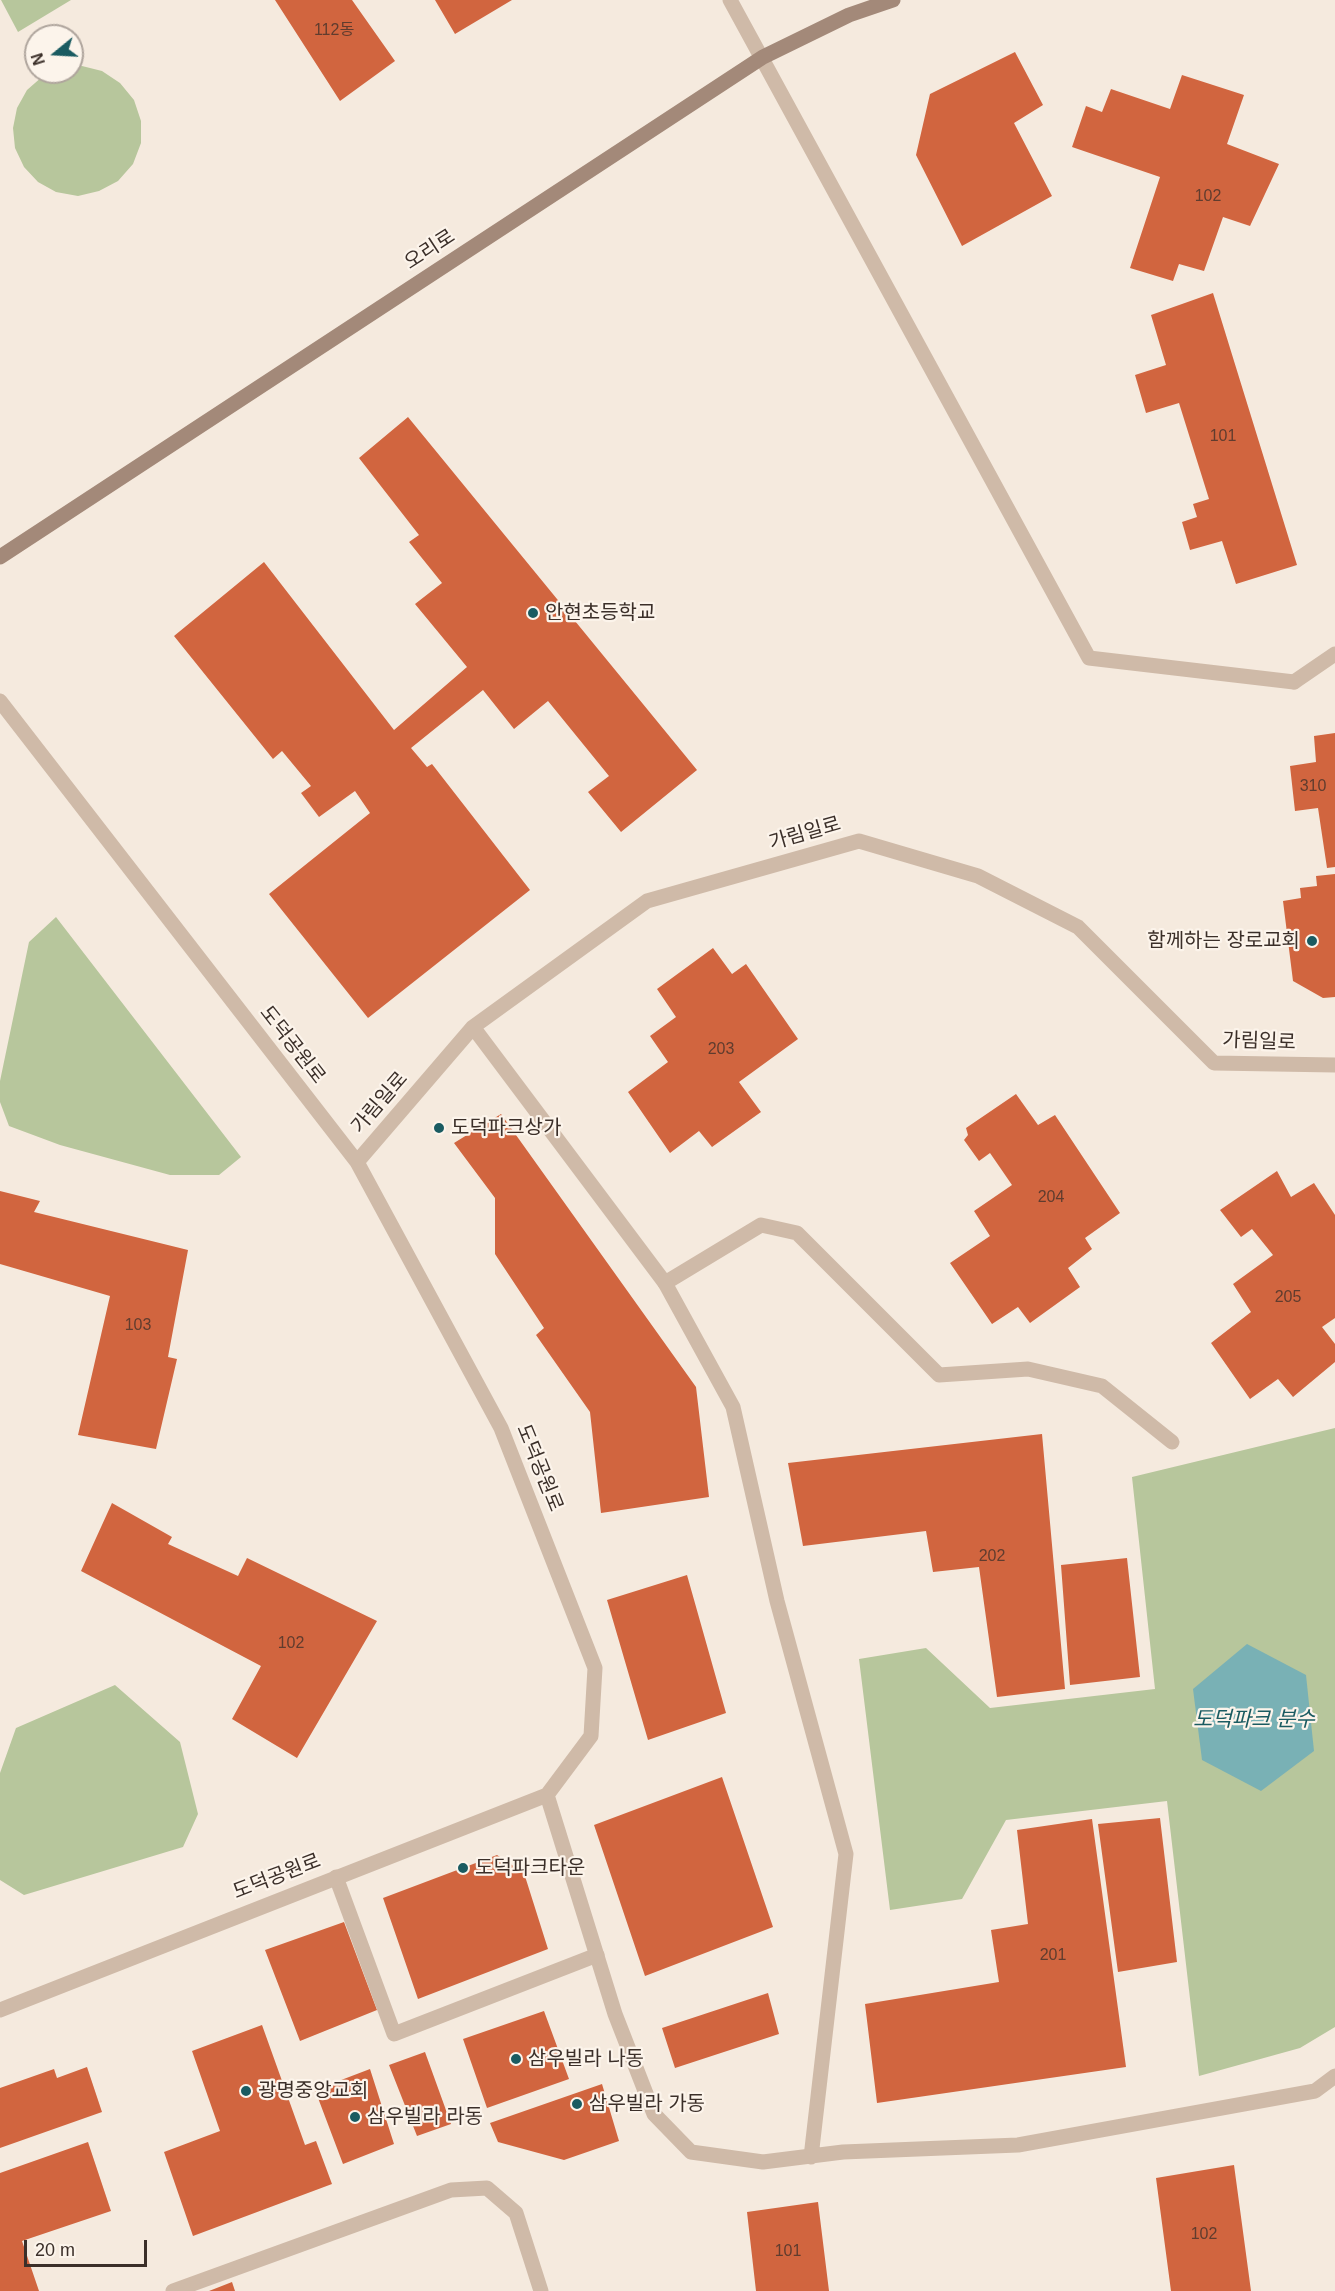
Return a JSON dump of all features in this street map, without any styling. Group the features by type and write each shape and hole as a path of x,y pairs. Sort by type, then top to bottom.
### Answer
{"main road":[{"name":"오리로","path":"0,556 763,57 849,15 893,0"}],"street":[{"path":"730,0 1089,658 1294,682 1335,654"},
{"name":"도덕공원로","path":"0,701 357,1162 501,1428 595,1668 591,1736 547,1795 0,2010"},
{"name":"가림일로","path":"357,1162 473,1027 647,901 859,841 978,876 1078,927 1214,1063 1335,1065"},
{"path":"473,1027 664,1283 733,1407 772,1581 846,1854 812,2157"},
{"path":"664,1283 761,1225 797,1233 939,1375 1028,1369 1102,1386 1172,1442"},
{"path":"547,1795 615,2014 654,2114 691,2152 764,2162 843,2152 1018,2145 1315,2091 1335,2076"},
{"path":"336,1877 394,2034 597,1955"},
{"path":"173,2291 451,2190 487,2188 516,2213 541,2291"}],"green space":[{"path":"1,0 71,0 31,24 24,24 24,28 18,32"},
{"path":"84,66 102,71 120,83 134,100 141,121 141,143 133,164 118,181 99,191 78,196 56,192 38,182 24,167 15,148 13,128 17,108 27,90 34,84 84,84"},
{"path":"56,917 241,1157 219,1175 170,1175 60,1145 9,1126 0,1102 0,1081 29,942"},
{"path":"1335,1428 1335,2027 1300,2048 1199,2076 1167,1801 1006,1820 962,1899 890,1910 859,1659 926,1648 990,1708 1155,1689 1132,1477"},
{"path":"115,1685 180,1742 198,1814 183,1847 24,1895 0,1880 0,1773 16,1728"}],"water":[{"name":"도덕파크 분수","path":"1247,1644 1306,1675 1314,1751 1261,1791 1202,1760 1193,1689"}],"building":[{"path":"275,0 352,0 395,61 340,101"},
{"path":"435,0 512,0 455,34"},
{"path":"1015,52 1043,105 1014,123 1052,196 962,246 916,155 930,94"},
{"path":"1182,75 1244,95 1227,144 1279,164 1250,226 1223,217 1204,271 1179,264 1173,281 1130,268 1160,177 1072,147 1086,106 1102,112 1111,89 1170,109"},
{"path":"1213,293 1297,565 1236,584 1222,541 1190,550 1182,522 1197,517 1193,504 1209,499 1179,403 1146,413 1135,375 1166,365 1151,315"},
{"path":"408,417 697,770 621,832 588,792 609,776 548,701 514,729 483,690 411,748 427,767 432,764 530,890 368,1018 269,894 370,813 355,791 319,817 301,793 311,786 282,751 273,759 174,636 264,562 394,730 467,667 415,604 442,583 409,542 419,535 359,458"},
{"path":"1335,733 1335,867 1327,868 1318,808 1295,811 1290,766 1316,762 1314,736"},
{"name":"함께하는 장로교회","path":"1335,874 1335,997 1323,998 1293,981 1283,901 1301,898 1300,888 1317,886 1316,876"},
{"path":"713,948 732,974 746,964 798,1039 739,1082 761,1112 712,1147 699,1131 670,1153 628,1092 668,1062 650,1036 676,1017 657,989"},
{"path":"1016,1094 1038,1125 1055,1115 1120,1213 1085,1238 1092,1249 1068,1268 1080,1287 1030,1323 1018,1307 992,1324 950,1263 990,1236 974,1211 1012,1185 990,1153 979,1161 964,1140 968,1135 966,1128"},
{"path":"501,1114 696,1387 709,1497 601,1513 590,1412 536,1335 544,1328 495,1254 495,1198 454,1143"},
{"path":"1277,1171 1291,1197 1314,1183 1335,1215 1335,1318 1322,1327 1335,1344 1335,1362 1293,1397 1278,1379 1250,1399 1211,1343 1251,1312 1233,1284 1273,1255 1252,1229 1241,1237 1220,1210"},
{"path":"0,1191 40,1201 34,1212 188,1250 168,1357 177,1359 156,1449 78,1435 110,1296 0,1264"},
{"path":"1042,1434 1065,1689 997,1697 979,1567 933,1572 926,1531 803,1546 788,1463"},
{"path":"112,1503 172,1537 168,1544 238,1576 247,1558 377,1621 297,1758 232,1719 261,1666 81,1571"},
{"path":"1127,1558 1140,1677 1070,1685 1061,1565"},
{"path":"687,1575 726,1713 648,1740 607,1600"},
{"path":"722,1777 773,1927 645,1976 594,1825"},
{"path":"1160,1818 1177,1962 1118,1972 1098,1824"},
{"path":"1092,1819 1126,2067 877,2103 865,2004 999,1982 991,1930 1028,1924 1017,1830"},
{"path":"497,1855 524,1873 548,1949 418,1999 383,1898"},
{"path":"344,1922 377,2010 300,2041 265,1950"},
{"path":"768,1993 779,2034 675,2068 662,2028"},
{"name":"삼우빌라 나동","path":"544,2011 569,2079 487,2108 463,2039"},
{"name":"광명중앙교회","path":"262,2025 305,2145 316,2141 332,2184 193,2236 164,2152 220,2131 192,2051"},
{"path":"425,2052 451,2124 417,2136 389,2065"},
{"path":"87,2067 102,2112 0,2148 0,2088 54,2069 57,2078"},
{"name":"삼우빌라 라동","path":"370,2069 394,2144 343,2164 315,2090"},
{"name":"삼우빌라 가동","path":"602,2084 619,2141 564,2160 498,2142 490,2123"},
{"path":"88,2142 111,2211 22,2241 39,2291 0,2291 0,2173"},
{"path":"1234,2165 1251,2291 1171,2291 1156,2178"},
{"path":"818,2202 829,2291 756,2291 747,2212"},
{"path":"232,2282 235,2291 209,2291"}],"place":[{"name":"안현초등학교","path":"533,613"},
{"name":"함께하는 장로교회","path":"1312,941"},
{"name":"도덕파크상가","path":"439,1128"},
{"name":"도덕파크타운","path":"463,1868"},
{"name":"삼우빌라 나동","path":"516,2059"},
{"name":"광명중앙교회","path":"246,2091"},
{"name":"삼우빌라 가동","path":"577,2104"},
{"name":"삼우빌라 라동","path":"355,2117"}]}
